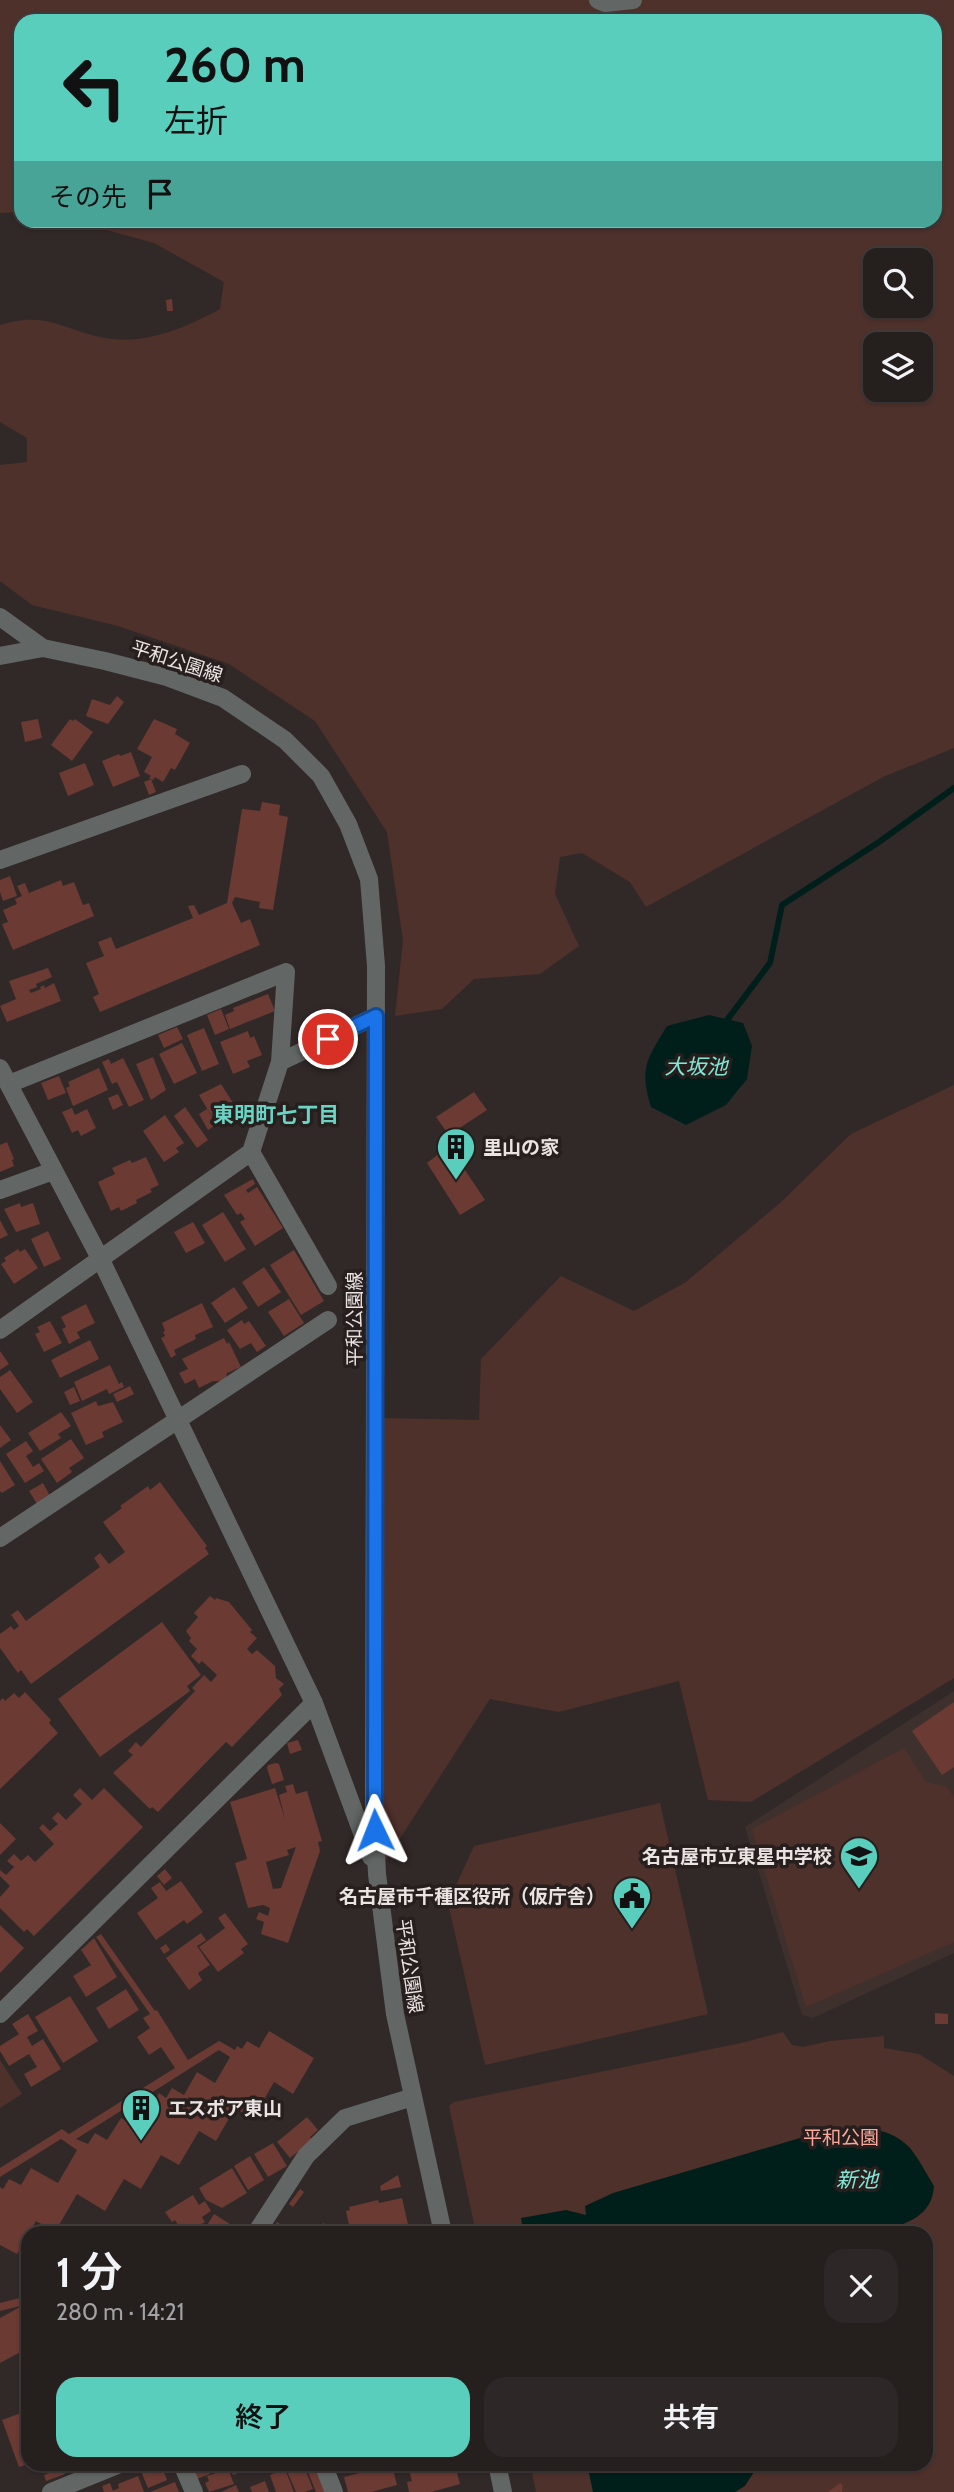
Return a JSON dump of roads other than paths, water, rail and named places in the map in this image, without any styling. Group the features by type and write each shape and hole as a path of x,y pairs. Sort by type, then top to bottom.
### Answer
{"street":[{"path":"598,0 605,3 633,0"},
{"name":"平和公園線","path":"0,617 43,649 167,677 223,698 285,740 321,776 348,824 369,880 376,966 374,1809 377,1874 395,2014 441,2226"},
{"path":"0,656 43,649"},
{"path":"0,860 242,774"},
{"path":"0,1330 251,1152 280,1062 286,971 9,1084"},
{"path":"280,1062 376,1016"},
{"path":"0,1068 101,1260 176,1421 314,1703 377,1874"},
{"path":"251,1152 328,1286"},
{"path":"0,1190 53,1171"},
{"path":"0,1538 328,1320"},
{"path":"0,2014 314,1703"},
{"path":"261,2226 306,2156 345,2118 413,2097"},
{"path":"51,2492 103,2471"},
{"path":"184,2471 194,2492"},
{"path":"326,2471 334,2492"},
{"path":"498,2471 503,2492"}],"water":[{"name":"大坂池","path":"709,1015 743,1023 752,1046 747,1079 726,1105 686,1125 651,1107 647,1094 647,1064 667,1026"},
{"name":"新池","path":"816,2126 820,2126 822,2132 869,2129 901,2140 913,2152 934,2186 928,2205 916,2217 898,2226 522,2225 521,2218 566,2210 586,2215 585,2206 613,2193 817,2133"},
{"path":"588,2471 755,2471 745,2486 735,2492 593,2492"}],"waterway":[{"path":"727,1020 770,963 782,905 879,842 954,788"}],"place":[{"name":"里山の家","path":"456,1181"},
{"name":"名古屋市立東星中学校","path":"859,1890"},
{"name":"名古屋市千種区役所（仮庁舎）","path":"632,1930"},
{"name":"エスポア東山","path":"141,2142"}],"district":[{"name":"東明町七丁目","path":"276,1115"}],"park label":[{"name":"平和公園","path":"841,2137"}]}
